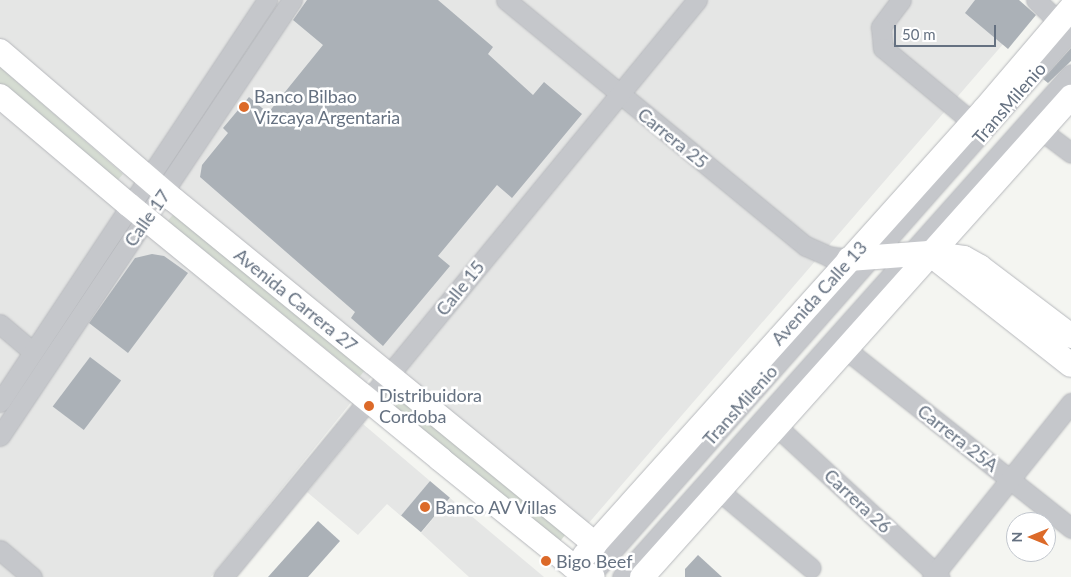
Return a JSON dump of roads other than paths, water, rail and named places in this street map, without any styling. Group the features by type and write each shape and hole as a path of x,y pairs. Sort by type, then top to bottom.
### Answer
{"main road":[{"name":"Avenida Calle 13","path":"582,575 595,544 860,258 972,122 1067,20"},
{"name":"Avenida Carrera 27","path":"0,51 157,185 595,544"},
{"name":"Avenida Carrera 27","path":"0,96 137,212 368,398 582,575"},
{"path":"642,577 718,490 781,430 918,254 1042,131 1071,97"},
{"path":"918,254 1071,365"},
{"path":"860,258 918,254 964,258 980,266 1071,336"}],"street":[{"name":"Calle 17","path":"157,185 267,0"},
{"name":"Calle 17","path":"0,402 33,352 292,0"},
{"name":"Carrera 25","path":"506,0 806,246 828,256 860,258"},
{"name":"Calle 15","path":"223,577 368,398 697,0"},
{"path":"900,0 881,28 883,48 972,122"},
{"path":"1036,0 1067,20"},
{"name":"TransMilenio","path":"582,575 1067,20"},
{"name":"TransMilenio","path":"622,577 918,254 1071,74"},
{"path":"1042,131 1071,153"},
{"name":"Calle 17","path":"0,436 137,212"},
{"path":"0,324 33,352"},
{"name":"Carrera 25A","path":"844,348 1071,528"},
{"path":"936,576 1071,403"},
{"name":"Carrera 26","path":"781,430 936,576"},
{"path":"718,490 811,568"},
{"path":"0,550 32,577"}],"place":[{"name":"Banco Bilbao Vizcaya Argentaria","path":"244,107"},
{"name":"Distribuidora Cordoba","path":"369,406"},
{"name":"Banco AV Villas","path":"425,507"},
{"name":"Bigo Beef","path":"546,561"}]}
